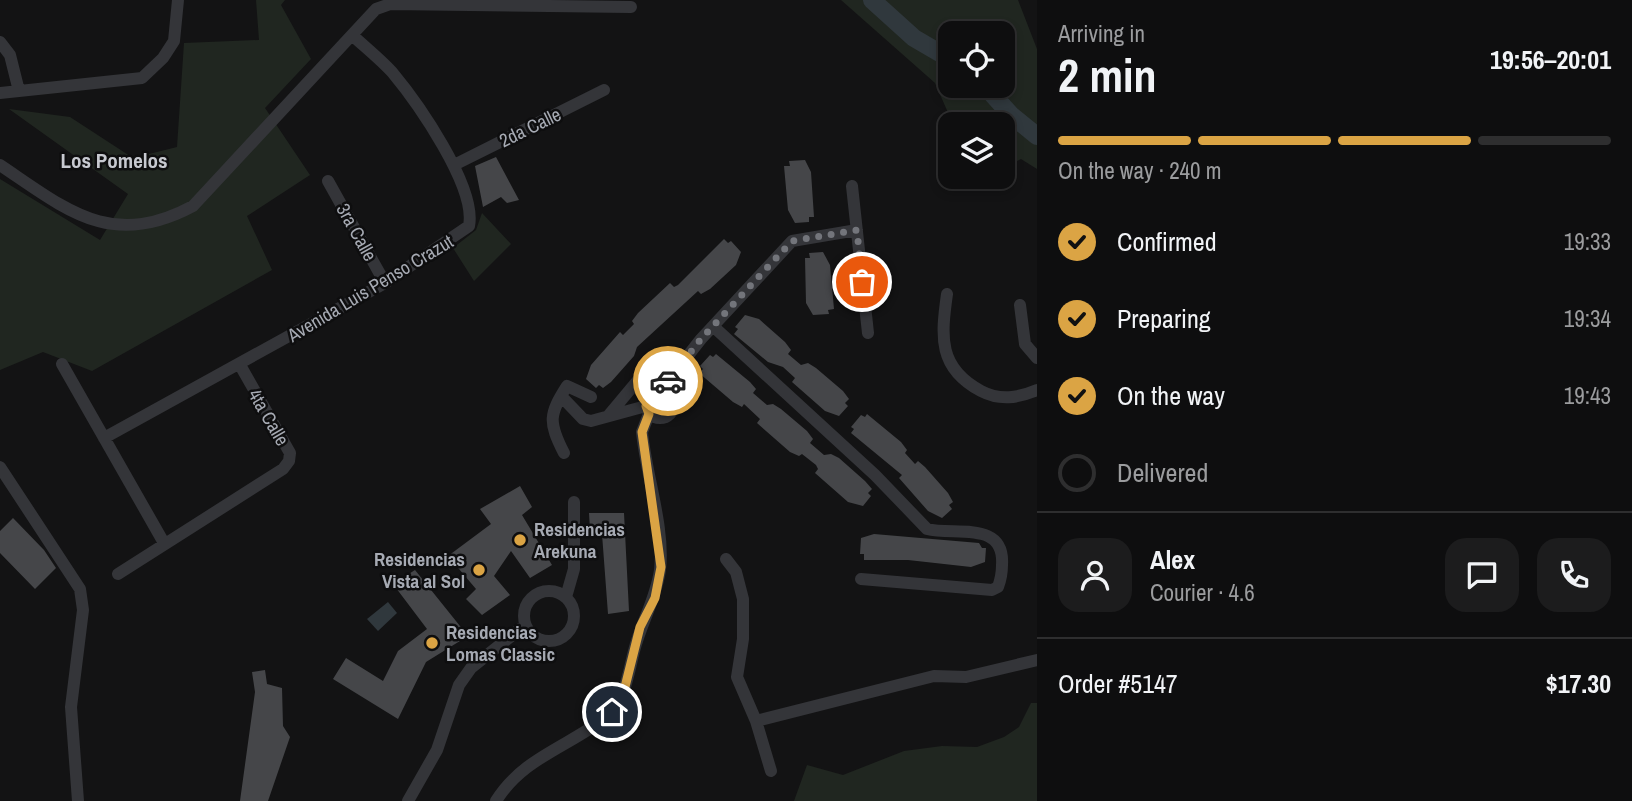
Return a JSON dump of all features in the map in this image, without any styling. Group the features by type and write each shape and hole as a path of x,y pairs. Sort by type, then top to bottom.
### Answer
{"street":[{"path":"0,93 142,78 163,58 174,41 178,0"},
{"path":"0,165 74,215 104,223 136,226 166,221 193,206 376,9 390,4 631,7"},
{"name":"Avenida Luis Penso Crazut","path":"104,438 385,283 468,226 469,210 456,164 392,72 352,35"},
{"path":"0,42 10,55 19,91"},
{"name":"2da Calle","path":"456,164 604,90"},
{"name":"3ra Calle","path":"328,181 385,283"},
{"path":"852,186 868,333"},
{"path":"496,801 527,765 587,732 612,712 625,687 640,627 655,598 661,567 642,432 650,394 661,390 701,339 715,328 792,241 857,230"},
{"path":"947,293 944,337 948,360 959,379 990,396 1017,398 1037,390"},
{"path":"1020,305 1025,344 1037,358"},
{"path":"715,328 875,475 927,528 985,534 997,542 1003,553 1001,580 998,587 992,590 861,579"},
{"path":"608,416 654,361"},
{"path":"62,364 164,543 118,574"},
{"name":"4ta Calle","path":"164,543 283,469 289,461 290,453 240,365"},
{"path":"564,453 551,419 561,396 567,386 573,386 591,397"},
{"path":"561,396 583,419 591,421 647,410 662,418 673,409 671,396 661,390"},
{"path":"0,467 80,589 83,610 71,707 78,801"},
{"path":"566,597 551,590 534,595 524,608 525,625 535,637 551,641 566,634 574,615 566,597 574,569 574,502"},
{"path":"726,559 736,572 743,599 737,677 756,721 771,771"},
{"path":"408,801 440,743 459,685 471,668 525,625"},
{"path":"756,721 934,676 967,677 1037,660"}],"shaded area":[{"path":"256,0 285,0 281,5 311,59 265,108 310,175 247,216 272,270 92,371 43,352 0,370 0,179 100,240 128,194 9,109 70,117 133,158 177,147 184,43 259,40"},
{"path":"841,0 1018,0 1037,49 1037,169 1021,159 1015,162 1015,112 948,112 942,98 1015,98 1015,21 938,21 938,90 935,83"},
{"path":"482,213 511,244 474,281 453,248 476,230"},
{"path":"388,602 397,613 378,631 367,619"},
{"path":"1031,703 1037,703 1037,801 794,801 807,765 843,775 904,751 942,746 977,747 1004,737 1019,727"}],"building":[{"path":"496,157 519,200 507,203 501,197 483,207 475,166"},
{"path":"805,160 811,172 814,217 809,217 809,222 795,223 788,210 784,166 790,166 789,161"},
{"path":"724,239 728,243 731,241 741,252 736,265 710,289 701,294 698,291 637,347 634,356 611,382 603,388 599,385 596,388 586,379 591,365 620,332 623,335 634,324 632,321 638,313 670,283 674,287 678,285"},
{"path":"823,252 830,265 834,309 828,310 829,314 813,315 806,303 805,258 810,258 809,253"},
{"path":"745,315 759,319 785,342 791,350 788,354 801,365 808,363 816,368 843,391 849,399 845,403 848,406 839,416 825,411 792,382 795,378 783,367 768,362 734,334 738,329 735,327"},
{"path":"716,354 750,382 756,389 753,393 767,405 773,404 781,409 807,431 813,439 810,443 824,455 831,454 839,458 865,481 872,489 868,493 871,496 863,506 848,502 815,473 818,469 816,465 802,454 799,456 790,452 757,423 760,419 744,404 742,407 733,402 699,373 703,369 700,366 710,355 713,357"},
{"path":"867,414 901,442 907,450 905,453 915,464 918,461 925,467 948,493 953,502 949,505 952,509 942,518 928,511 899,478 902,475 851,433 854,429 851,427 861,415 865,417"},
{"path":"520,486 532,507 522,515 552,565 530,578 511,551 494,576 510,595 482,615 466,599 476,589 448,556 491,524 480,509"},
{"path":"589,513 624,513 629,611 608,614 602,534 590,530"},
{"path":"13,518 44,550 56,568 35,589 0,553 0,531"},
{"path":"874,534 979,543 982,548 986,548 985,562 971,567 908,560 864,560 864,554 860,554 861,538"},
{"name":"Residencias Lomas Classic","path":"415,570 468,636 426,662 398,719 333,679 346,658 383,681 398,651 427,629 393,584"},
{"path":"265,670 267,684 282,688 283,726 290,737 268,801 240,801 255,692 252,672"}],"waterway":[{"path":"872,0 914,38 938,52"},
{"path":"996,98 1011,115 1037,136"}],"way so far":[{"path":"668,381 701,339 715,328 742,294 797,238 857,230 862,282"}],"place":[{"name":"Residencias Arekuna","path":"520,540"},
{"name":"Residencias Vista al Sol","path":"479,570"},
{"name":"Residencias Lomas Classic","path":"432,643"}],"district":[{"name":"Los Pomelos","path":"114,161"}],"route":[{"path":"612,712 625,687 640,627 655,598 661,567 642,432 649,414 646,406 648,397 654,391 661,390 668,381"}]}
